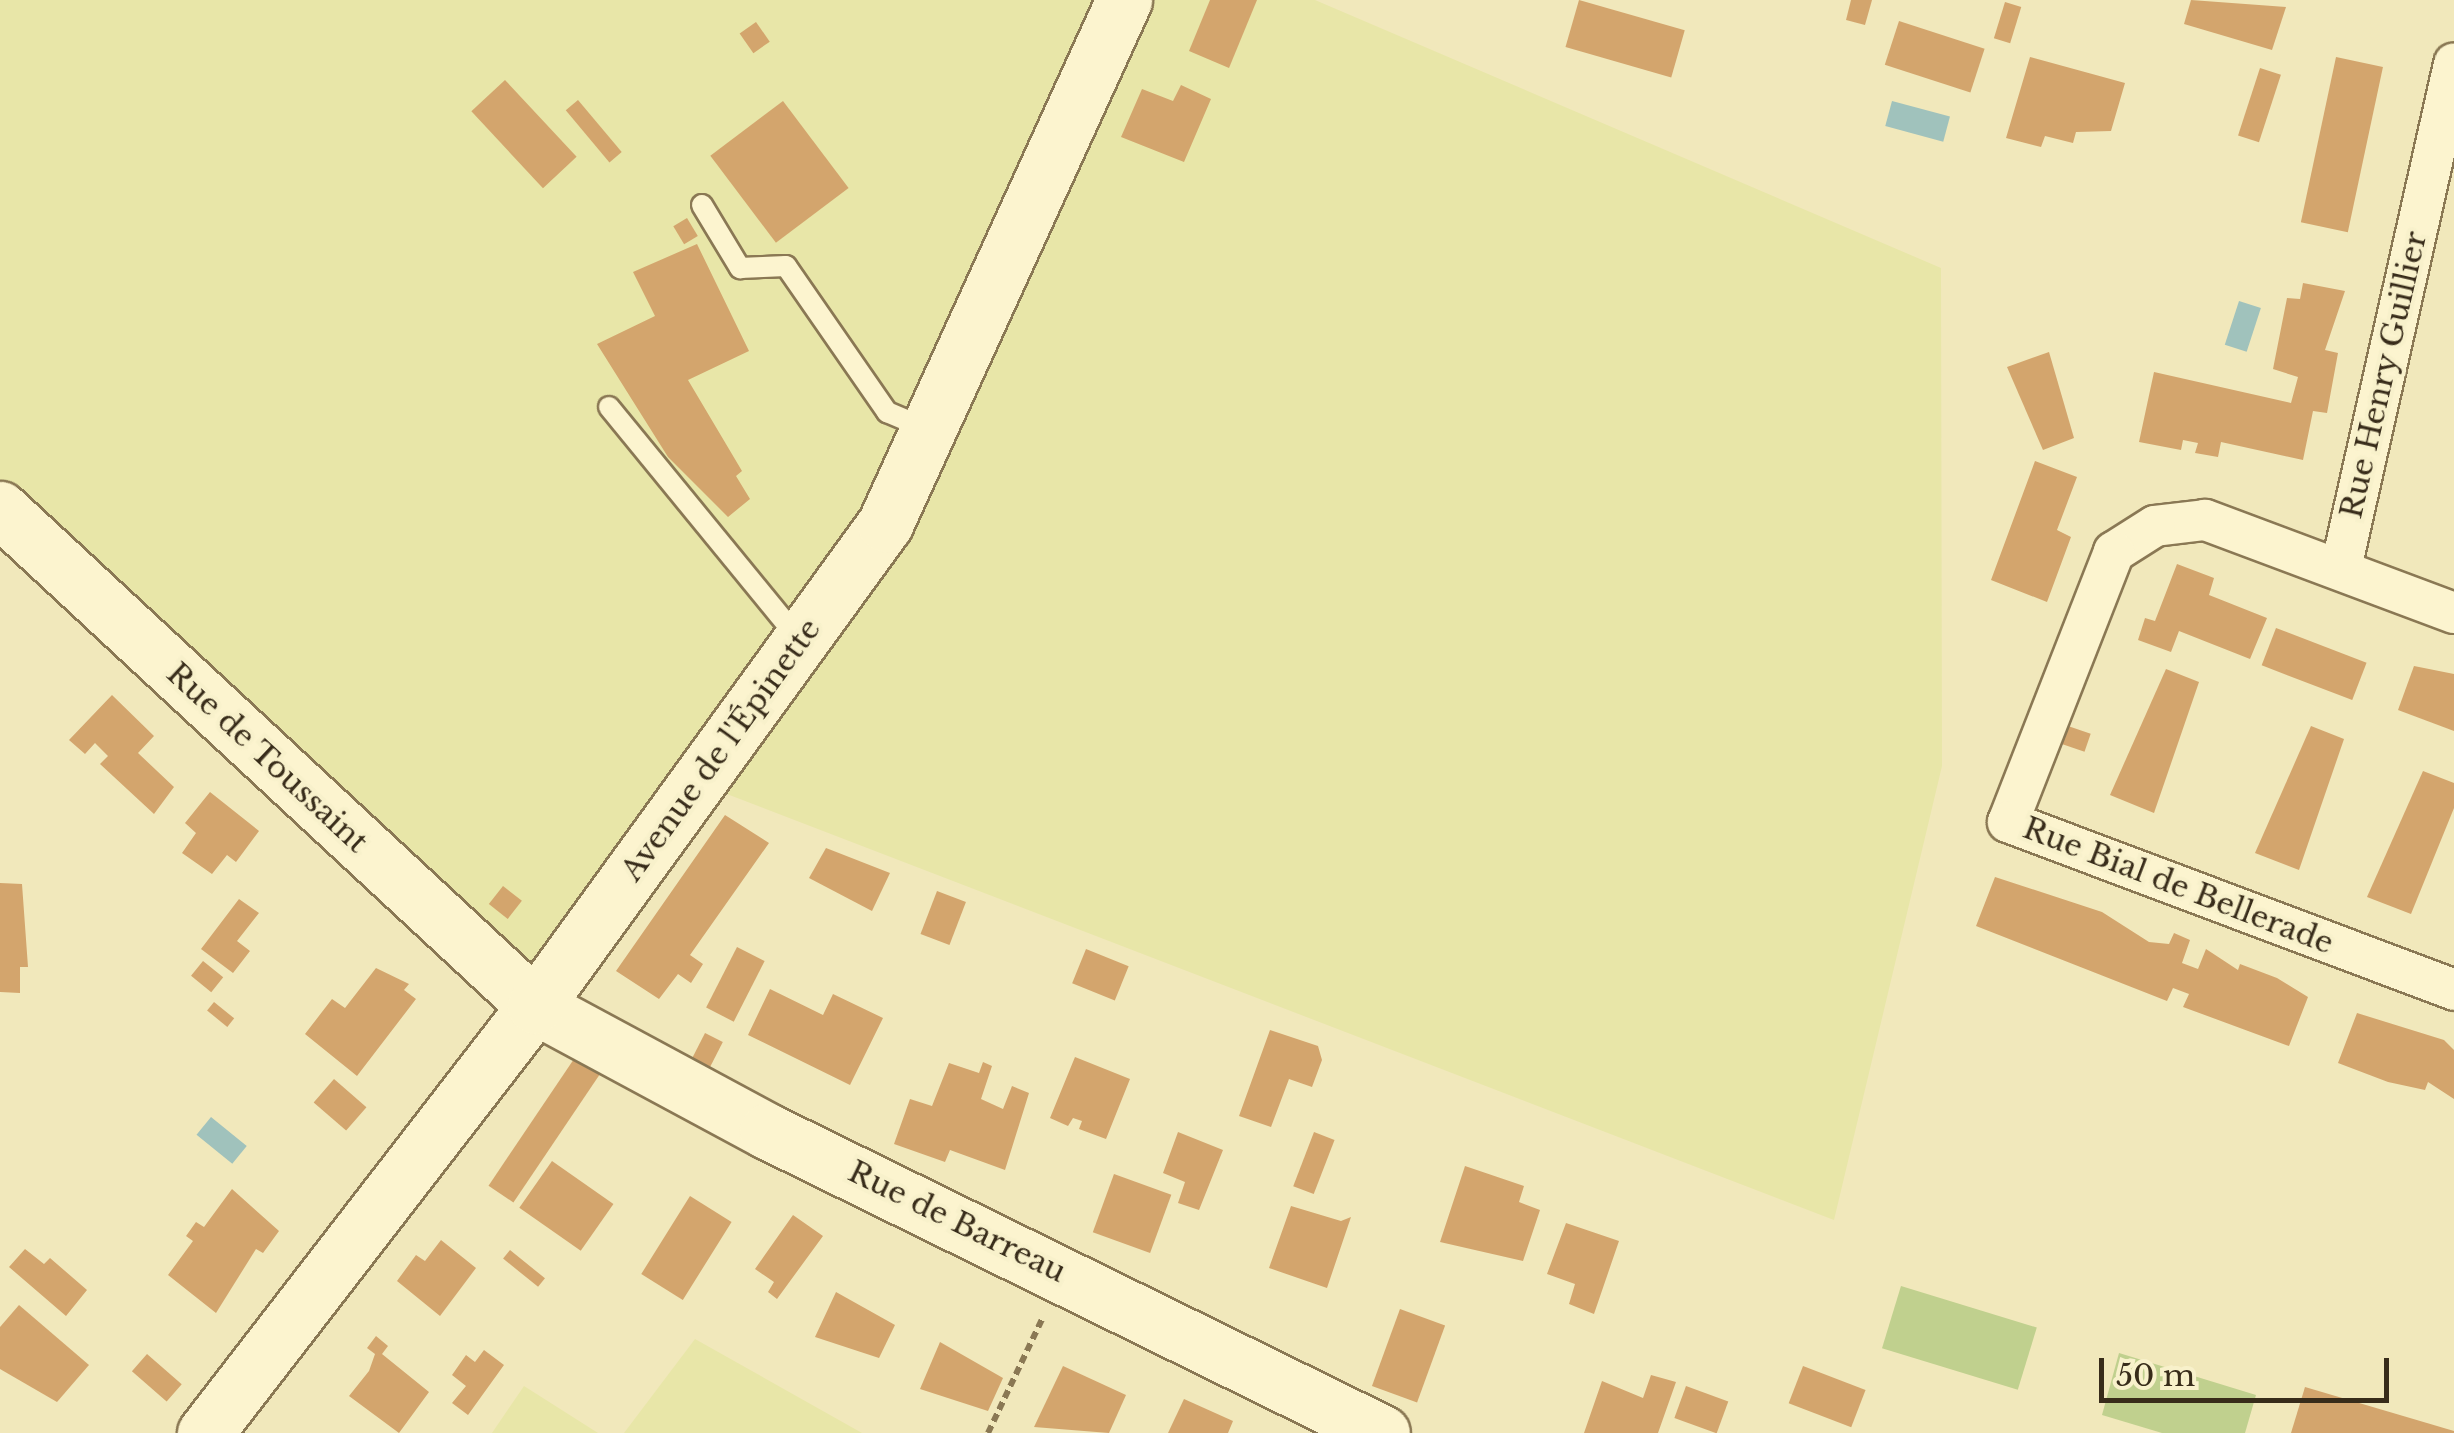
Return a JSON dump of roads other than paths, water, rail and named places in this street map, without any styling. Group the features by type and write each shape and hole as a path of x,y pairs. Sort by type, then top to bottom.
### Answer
{"street":[{"name":"Avenue de l'Épinette","path":"205,1433 535,1006 885,524 1124,0"},
{"name":"Rue Henry Guillier","path":"2340,568 2454,64"},
{"name":"Rue de Toussaint","path":"0,509 535,1006"},
{"name":"Rue Bial de Bellerade","path":"2340,568 2205,520 2155,526 2114,552 2008,822 2454,990"},
{"path":"2340,568 2454,613"},
{"name":"Rue de Barreau","path":"535,1006 767,1131 1382,1433"}],"lane":[{"path":"702,205 740,268 786,266 887,412 929,430"},
{"path":"609,406 800,640"}],"water":[{"path":"1892,101 1950,117 1943,142 1885,126"},
{"path":"2239,301 2261,308 2247,352 2225,345"},
{"path":"211,1117 247,1146 232,1164 197,1135"}]}
